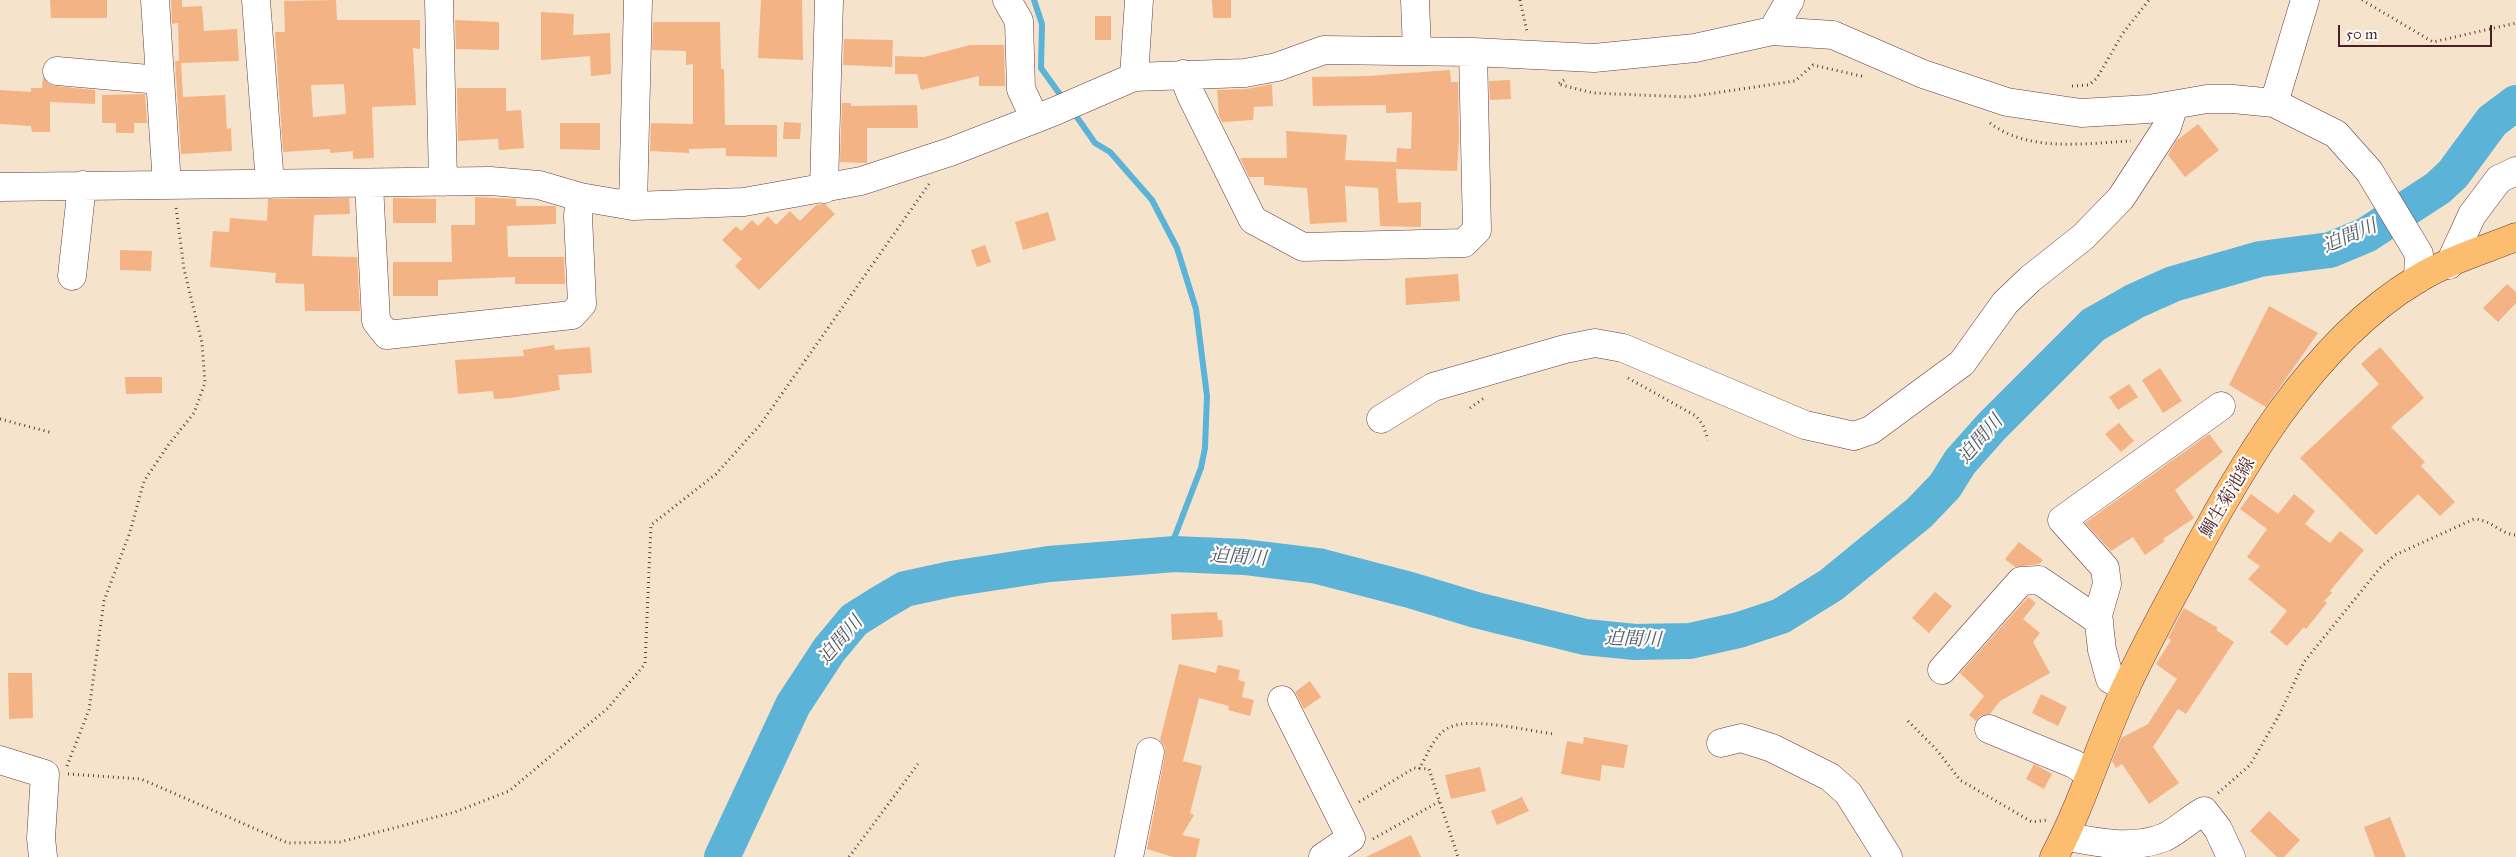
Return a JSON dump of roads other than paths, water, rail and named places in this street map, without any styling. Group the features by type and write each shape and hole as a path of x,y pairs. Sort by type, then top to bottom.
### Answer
{"main road":[{"name":"鯛生菊池線","path":"2065,836 2126,688 2222,500 2305,379 2418,266 2449,265 2516,237"}],"street":[{"path":"155,0 168,184"},
{"path":"256,0 270,184"},
{"path":"439,0 443,182"},
{"path":"633,206 638,0"},
{"path":"824,189 830,0"},
{"path":"1007,0 1019,21 1021,89 1035,119"},
{"path":"1134,77 1139,0"},
{"path":"1415,0 1416,51"},
{"path":"1772,31 1790,0"},
{"path":"2274,103 2305,0"},
{"path":"0,187 490,182 539,185 580,198 633,206 744,202 860,181 950,152 1035,119 1134,77 1245,73 1277,67 1324,50 1474,52 1594,58 1695,48 1772,31 1832,35 1923,74 2007,102 2081,113 2149,109 2207,99 2233,99 2274,103 2336,134 2369,172 2418,266"},
{"path":"1183,74 1191,95 1253,220 1303,247 1464,243 1477,230 1474,52"},
{"path":"57,71 160,80"},
{"path":"1382,419 1433,387 1565,349 1595,343 1623,348 1805,424 1854,436 1871,430 1962,362 2005,303 2030,279 2083,237 2121,198 2167,127 2174,105"},
{"path":"2449,265 2472,215 2499,179 2516,170"},
{"path":"369,184 376,321 387,335 572,315 582,304 578,216 580,198"},
{"path":"72,276 82,185"},
{"path":"2126,688 2110,679 2102,650 2098,614 2107,584 2105,568 2062,520 2221,406"},
{"path":"1942,670 2021,581 2040,580 2099,621"},
{"path":"1282,700 1351,838 1323,857"},
{"path":"1989,729 2074,764 2089,774"},
{"path":"1721,743 1741,738 1772,748 1830,777 1848,793 1888,857"},
{"path":"1129,857 1150,752"},
{"path":"0,760 45,774 41,838 43,857"},
{"path":"2065,836 2088,841 2133,844 2166,837 2189,819 2204,811 2218,829 2231,857"}],"waterway":[{"path":"1034,0 1042,24 1041,68 1064,100"},
{"name":"迫間川","path":"722,857 793,705 829,650 854,620 905,589 951,579 1049,564 1175,554 1244,557 1318,566 1410,590 1476,610 1585,637 1635,642 1690,641 1739,630 1781,616 1831,585 1919,513 1945,486 1960,462 1991,427 2093,325 2135,301 2173,284 2260,259 2330,250 2366,235 2438,188 2453,174 2492,121 2516,103"},
{"path":"1072,110 1095,143 1110,152 1152,200 1177,248 1196,309 1207,396 1205,448 1201,468 1168,554"}]}
